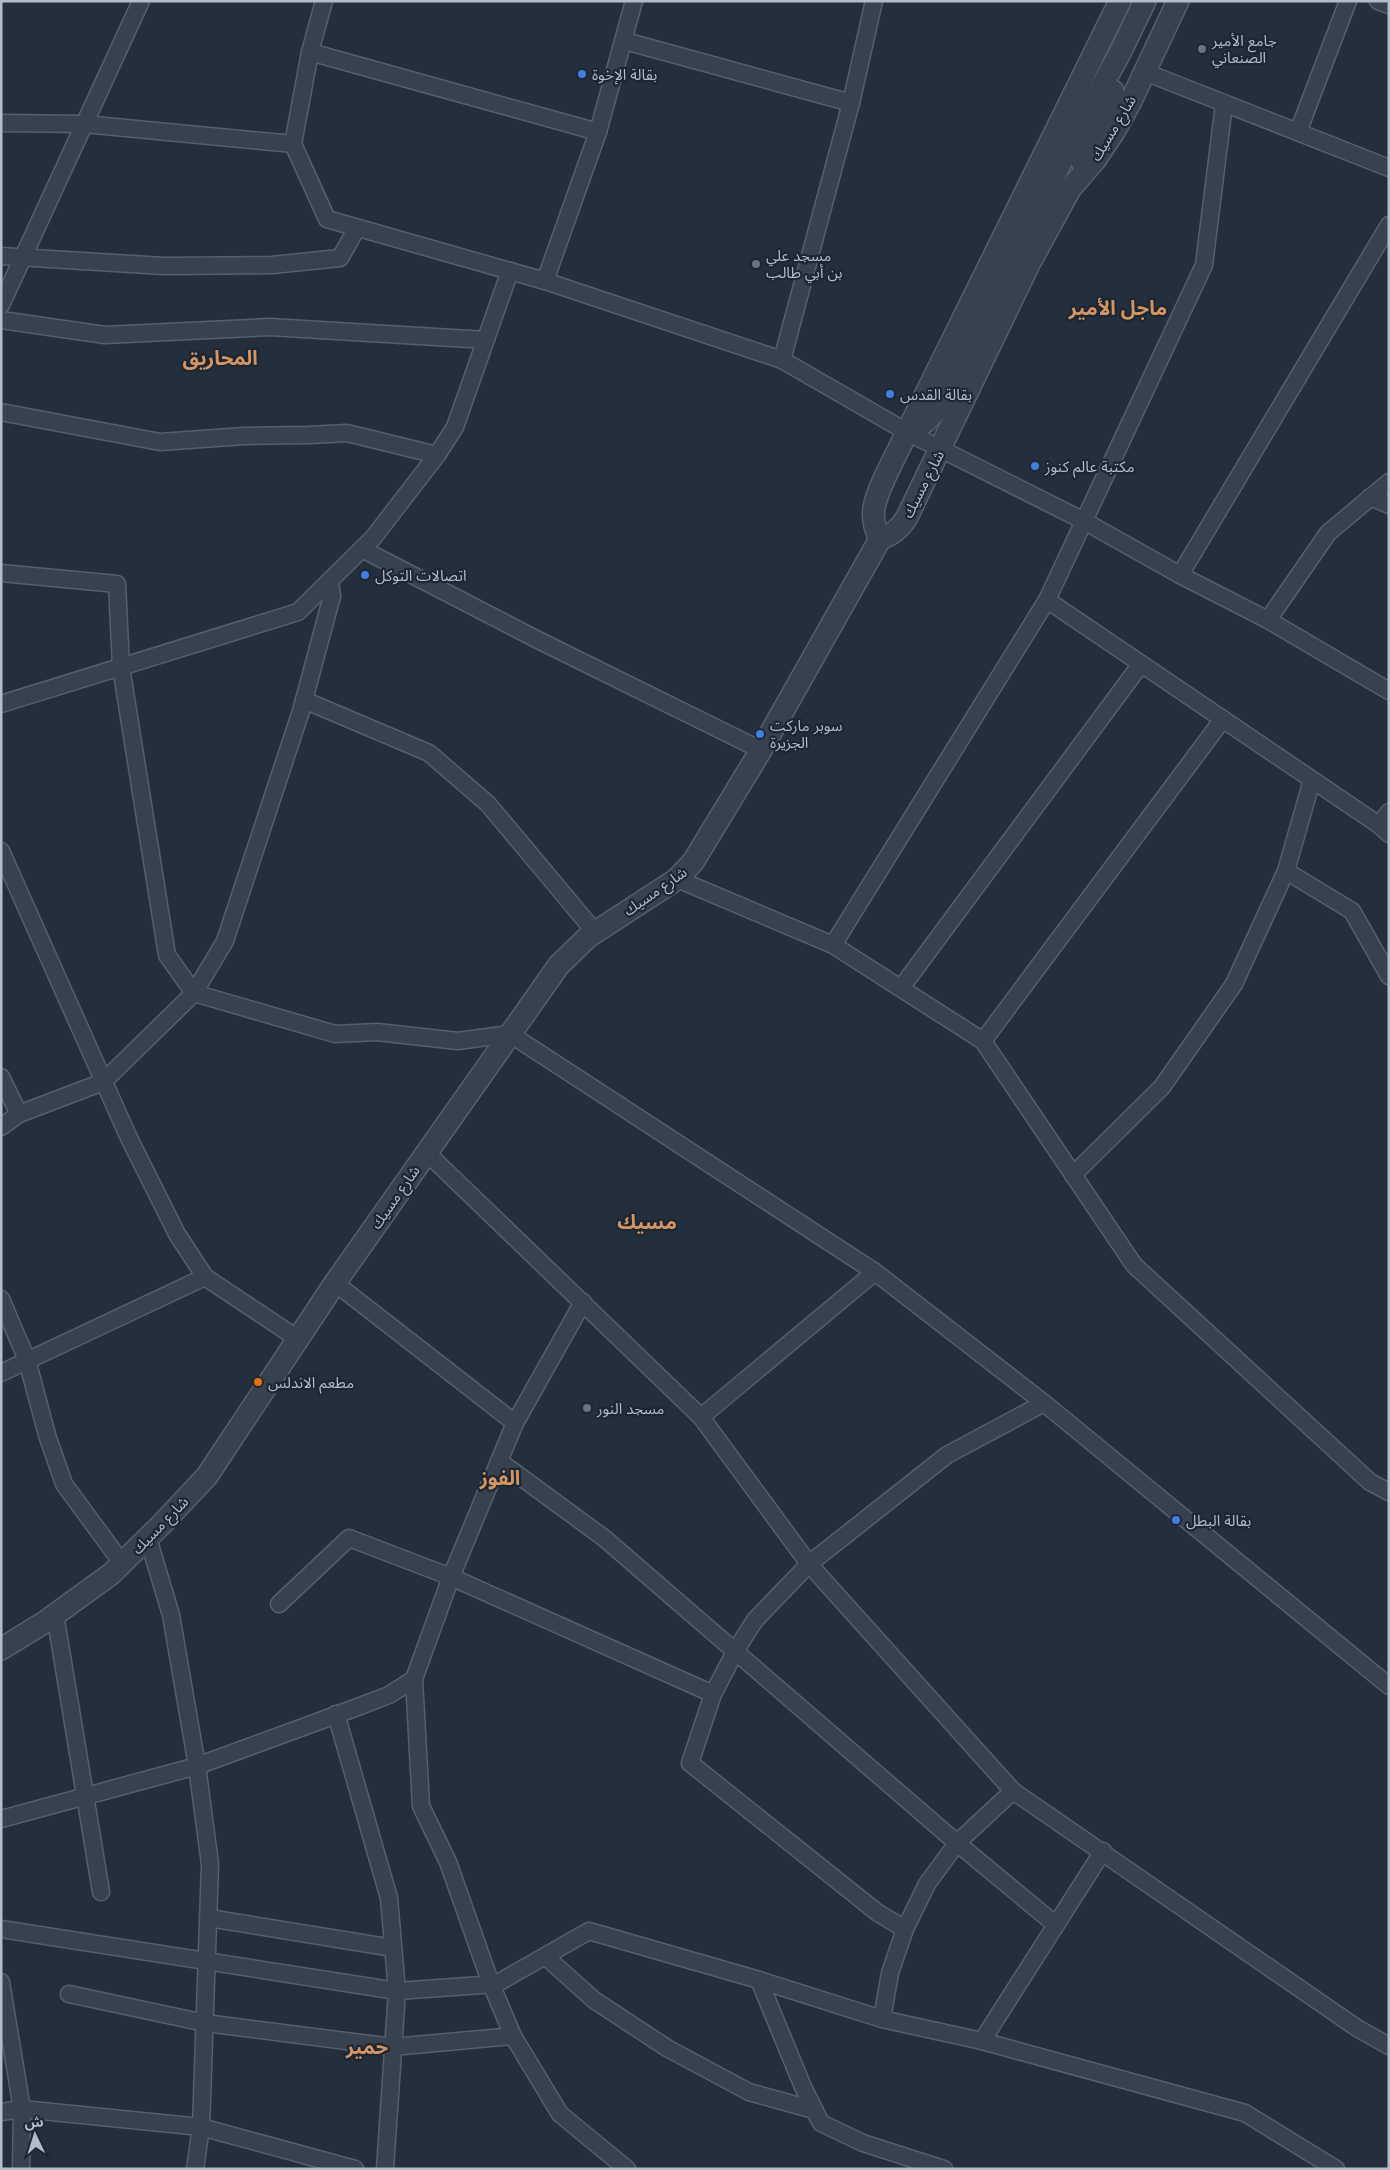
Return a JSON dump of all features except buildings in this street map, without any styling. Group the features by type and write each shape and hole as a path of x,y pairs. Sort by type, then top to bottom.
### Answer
{"street":[{"path":"1,305 141,1"},
{"path":"324,1 310,52 293,144 327,219 545,280 782,360 907,432 1084,521 1180,575 1268,620 1389,691"},
{"path":"545,280 598,132 634,1"},
{"path":"782,360 851,104 874,1"},
{"path":"880,539 874,526 874,508 907,432 1120,1"},
{"path":"907,432 926,422 939,407 1072,140 1146,1"},
{"path":"1070,189 1118,79 1156,1"},
{"name":"شارع مسيك","path":"1,1650 56,1614 111,1574 207,1476 334,1283 559,965 578,945 677,879 693,862 762,750 880,539 890,536 903,524 941,450 1029,264 1070,189 1095,160 1115,130 1145,72 1178,1"},
{"path":"1298,132 1348,1"},
{"path":"1378,1 1389,5"},
{"path":"624,41 851,104"},
{"path":"310,52 598,132"},
{"path":"1145,72 1389,168"},
{"path":"833,945 1047,600 1204,264 1224,104"},
{"path":"1,123 84,124 293,144"},
{"path":"1180,575 1389,225"},
{"path":"1,256 164,266 272,265 340,258 356,228"},
{"path":"1,704 298,612 374,538 455,427 510,271"},
{"path":"1,320 105,335 270,327 486,340"},
{"path":"1,412 160,442 244,436 347,433 437,454"},
{"path":"1268,620 1328,533 1389,482"},
{"path":"1370,497 1389,505"},
{"path":"362,549 538,640 762,750"},
{"path":"1,573 117,584 121,667 167,955 194,993 335,1034 377,1032 458,1041 510,1034 875,1272 1044,1403 1389,1686"},
{"path":"1,1127 19,1114 103,1082 194,993 225,941 304,700 332,596 330,581"},
{"path":"1047,600 1312,780 1385,823"},
{"path":"901,988 1141,664"},
{"path":"304,700 429,752 488,804 595,932"},
{"path":"983,1041 1223,719"},
{"path":"1073,1175 1162,1086 1234,984 1286,871 1312,780"},
{"path":"1,850 103,1082 178,1234 205,1277 298,1339"},
{"path":"1286,871 1352,911 1389,976"},
{"path":"677,879 833,945 983,1041 1134,1265 1370,1482 1389,1492"},
{"path":"1,1076 19,1114"},
{"path":"426,1152 701,1417 809,1564 1013,1791 1103,1851 1357,2028 1389,2046"},
{"path":"701,1417 875,1272"},
{"path":"1,1373 205,1277"},
{"path":"334,1283 515,1423"},
{"path":"1,1299 27,1360 47,1435 64,1484 122,1563"},
{"path":"583,1302 515,1423 451,1576 414,1680 421,1806 448,1862 491,1984 513,2036 560,2114 627,2169"},
{"path":"905,1929 878,1913 690,1763 712,1694 736,1650 755,1620 809,1564 947,1455 1044,1403"},
{"path":"499,1461 604,1538 736,1650 957,1843 1056,1925"},
{"path":"148,1538 171,1615 197,1766 210,1864 201,2128 195,2169"},
{"path":"279,1604 350,1538 451,1576 712,1694"},
{"path":"56,1614 101,1892"},
{"path":"1,1819 197,1766 389,1695 414,1680"},
{"path":"336,1714 388,1898 397,1991 385,2169"},
{"path":"882,2019 890,1973 905,1929 928,1884 957,1843 1013,1791"},
{"path":"982,2041 1103,1851"},
{"path":"209,1918 393,1948"},
{"path":"1,1929 397,1991 496,1984 589,1931 759,1980 882,2019 982,2041 1245,2113 1336,2169"},
{"path":"544,1956 594,2000 667,2048 748,2092 814,2110"},
{"path":"759,1980 802,2087 821,2123 863,2143 944,2169"},
{"path":"1,1982 22,2109 21,2169"},
{"path":"69,1994 205,2023 393,2047 513,2036"},
{"path":"1,2112 22,2109 201,2128 355,2169"}],"place":[{"name":"جامع الأمير الصنعاني","path":"1202,49"},
{"name":"بقالة الإخوة","path":"582,74"},
{"name":"مسجد علي بن أبي طالب","path":"756,264"},
{"name":"بقالة القدس","path":"890,394"},
{"name":"مكتبة عالم كنوز","path":"1035,466"},
{"name":"اتصالات التوكل","path":"365,575"},
{"name":"سوبر ماركت الجزيرة","path":"760,734"},
{"name":"مطعم الاندلس","path":"258,1382"},
{"name":"مسجد النور","path":"587,1408"},
{"name":"بقالة البطل","path":"1176,1520"}],"district":[{"name":"ماجل الأمير","path":"1118,308"},
{"name":"المحاريق","path":"220,358"},
{"name":"مسيك","path":"647,1222"},
{"name":"الفوز","path":"500,1478"},
{"name":"حمير","path":"367,2047"}]}
